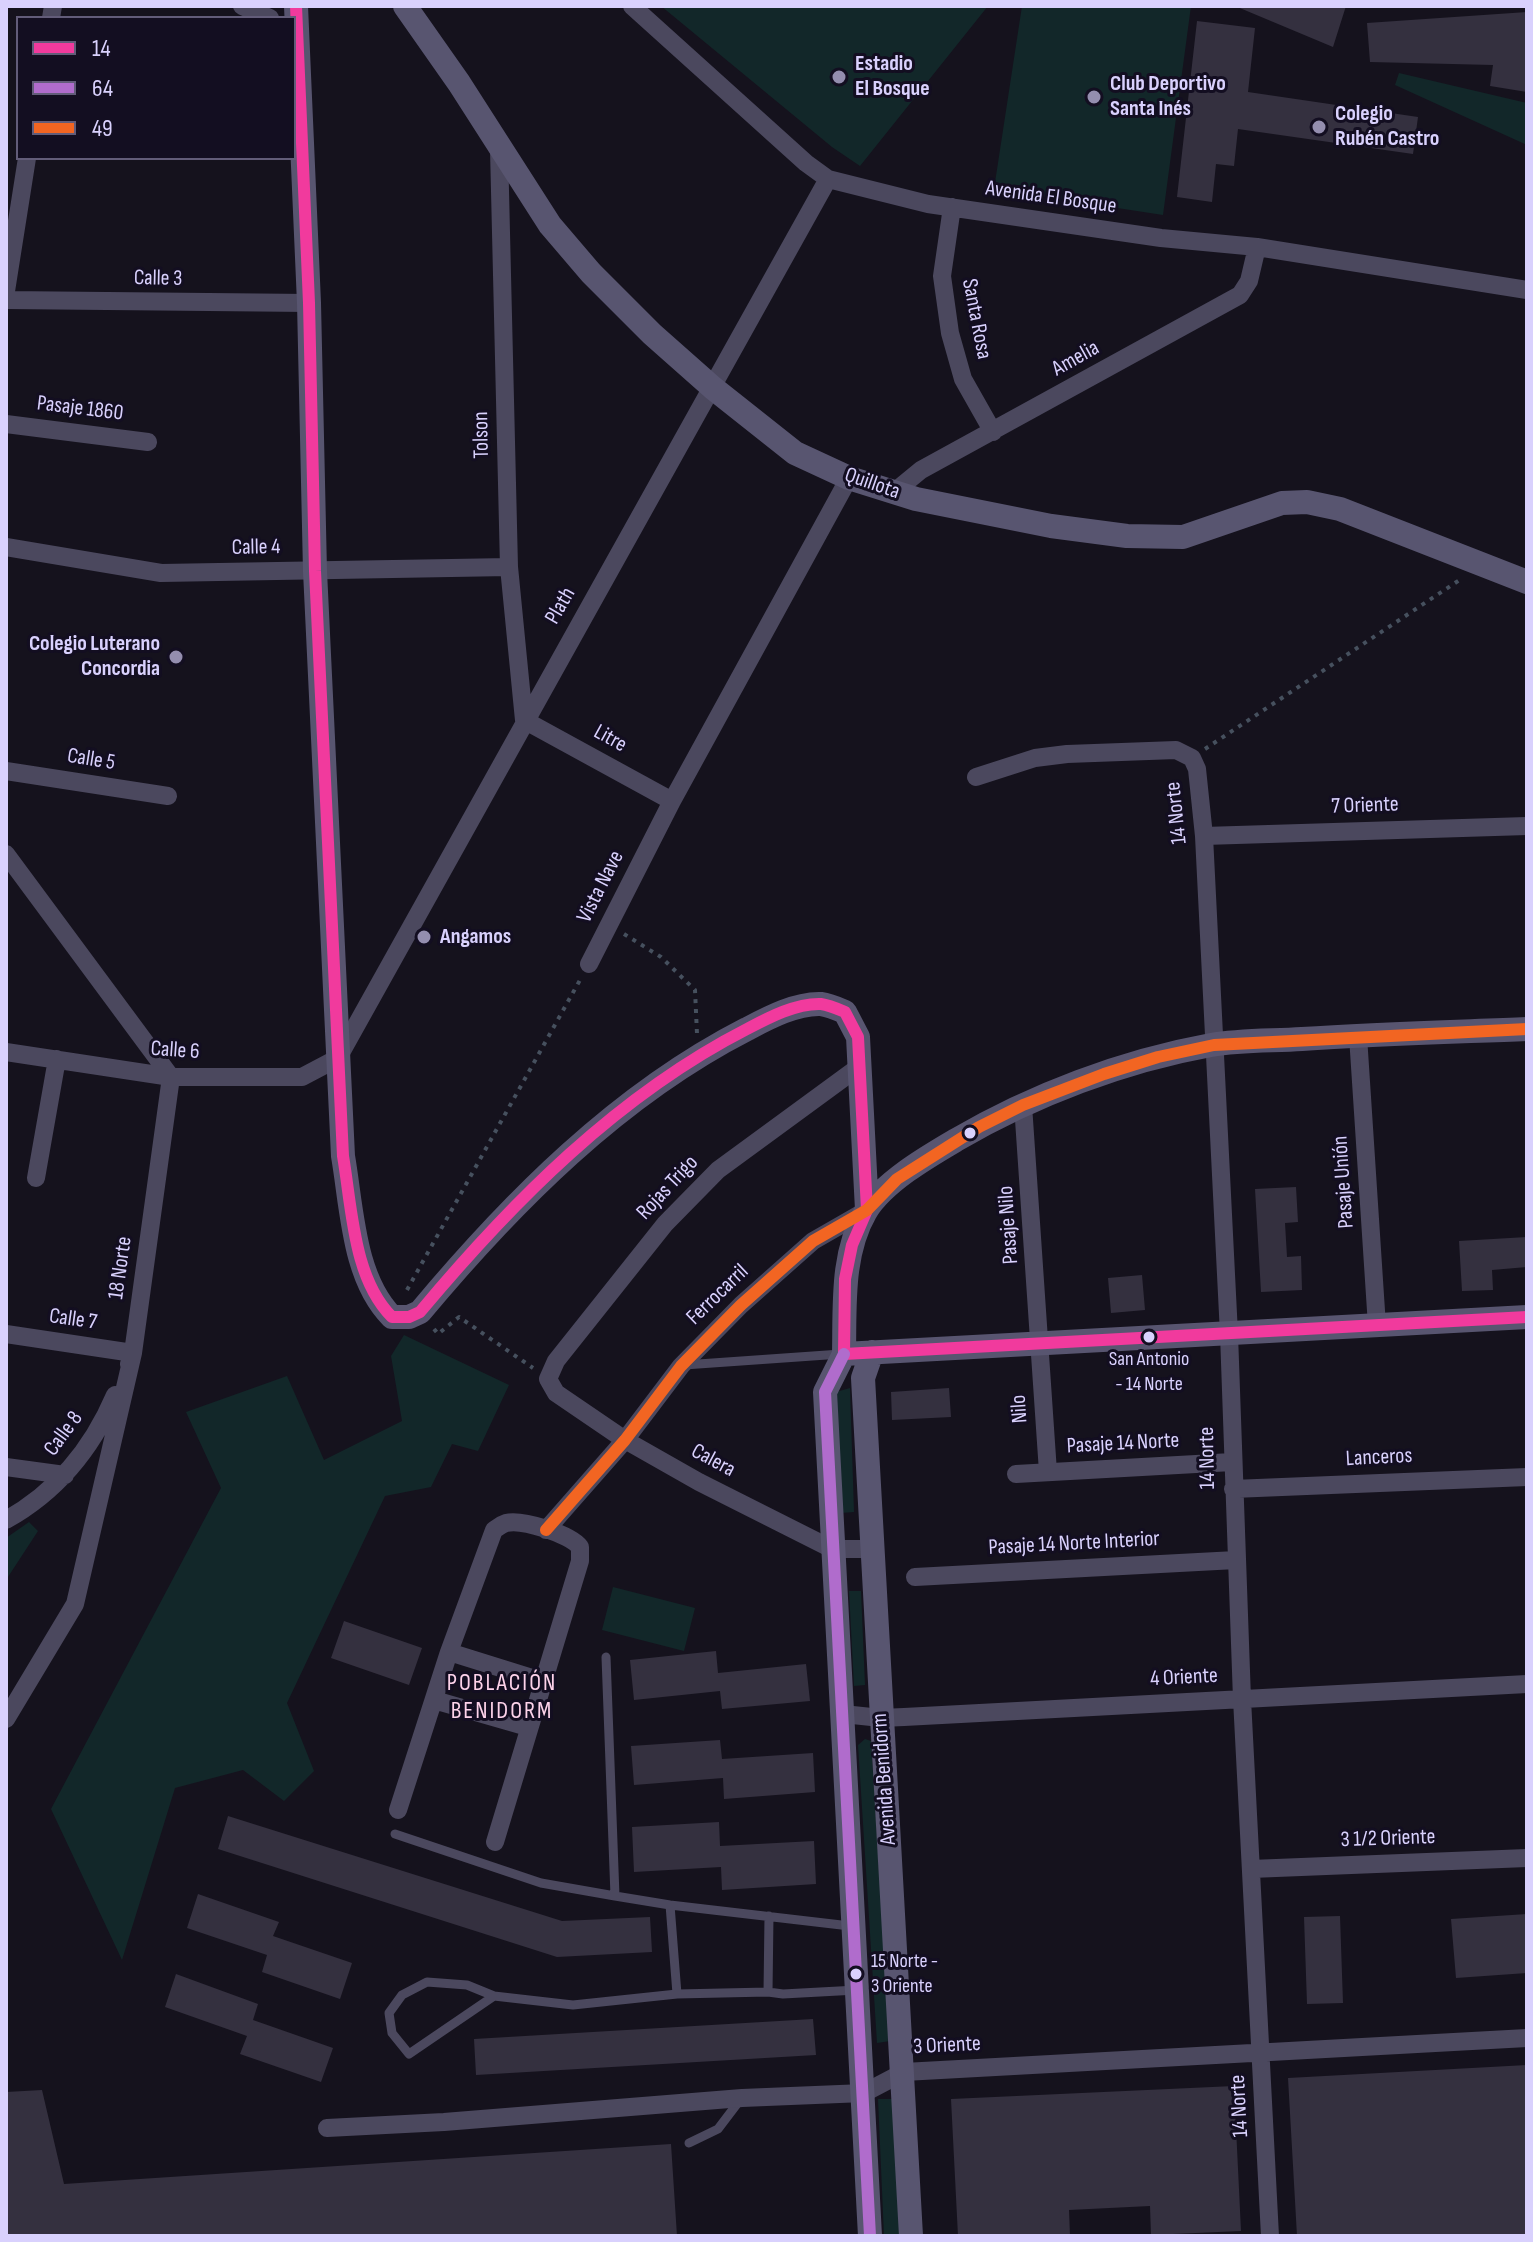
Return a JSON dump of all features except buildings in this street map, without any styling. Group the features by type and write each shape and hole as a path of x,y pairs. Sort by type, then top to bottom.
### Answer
{"main road":[{"name":"Quillota","path":"405,6 459,83 550,225 591,273 652,334 713,388 795,453 849,478 893,493 1051,526 1155,538 1183,537 1282,503 1307,502 1340,509 1527,582"},
{"path":"296,21 309,303 315,571 343,1156 359,1248 379,1304 392,1317 409,1317 420,1312 513,1206 595,1133 698,1056 765,1020 798,1007 823,1004 845,1012 858,1037 867,1210"},
{"path":"867,1210 897,1179 934,1153 1023,1105 1158,1057 1214,1045 1527,1029"},
{"name":"Avenida Benidorm","path":"867,1210 852,1245 845,1279 844,1354 825,1392 870,2236"},
{"path":"844,1354 1527,1317"},
{"name":"Avenida Benidorm","path":"872,1352 863,1378 911,2236"}],"street":[{"path":"242,6 265,16"},
{"name":"Avenida El Bosque","path":"632,6 794,153 828,179 928,204 1161,238 1257,247 1527,290"},
{"name":"Tolson","path":"499,149 509,567 524,720"},
{"path":"6,291 12,205 26,160"},
{"name":"Plath","path":"338,1058 828,179"},
{"name":"Santa Rosa","path":"952,207 942,276 950,333 963,379 993,432"},
{"name":"Amelia","path":"893,493 921,470 1240,295 1249,281 1257,247"},
{"name":"Calle 3","path":"6,300 309,303"},
{"name":"Pasaje 1860","path":"6,424 148,442"},
{"name":"Vista Nave","path":"589,964 672,801 849,478"},
{"name":"Calle 4","path":"6,547 161,573 509,567"},
{"name":"Litre","path":"524,720 672,801"},
{"name":"14 Norte","path":"976,777 1035,758 1176,750 1192,758 1197,769 1204,836 1229,1334 1242,1699 1270,2236"},
{"name":"Calle 5","path":"6,771 168,796"},
{"name":"7 Oriente","path":"1204,836 1527,826"},
{"path":"6,854 171,1077"},
{"name":"Pasaje Unión","path":"1358,1036 1377,1326"},
{"name":"Calle 6","path":"6,1052 171,1077 302,1077 338,1058"},
{"path":"36,1178 57,1059"},
{"name":"Rojas Trigo","path":"548,1379 556,1361 665,1224 718,1170 860,1066"},
{"name":"18 Norte","path":"6,1719 75,1604 133,1353 171,1077"},
{"name":"Pasaje Nilo","path":"1023,1105 1040,1342"},
{"name":"Ferrocarril","path":"546,1530 625,1440 681,1366 741,1305 813,1241 867,1210"},
{"name":"Calle 7","path":"6,1334 133,1353"},
{"name":"Nilo","path":"1040,1342 1048,1472"},
{"name":"Calle 8","path":"6,1520 51,1490 78,1461 104,1421 133,1353"},
{"name":"Calera","path":"548,1379 556,1393 625,1440 699,1482 832,1549 873,1549"},
{"name":"Pasaje 14 Norte","path":"1016,1474 1232,1462"},
{"path":"6,1467 65,1475"},
{"name":"Lanceros","path":"1233,1489 1527,1477"},
{"path":"398,1810 449,1652 494,1530 507,1523 515,1523 570,1537 580,1547 581,1553 495,1842"},
{"name":"Pasaje 14 Norte Interior","path":"915,1577 1236,1560"},
{"path":"449,1652 542,1681"},
{"name":"4 Oriente","path":"843,1714 881,1718 1527,1684"},
{"path":"434,1700 528,1727"},
{"name":"3 1/2 Oriente","path":"1251,1869 1527,1858"},
{"name":"3 Oriente","path":"327,2128 444,2122 742,2098 864,2093 904,2072 1527,2038"}],"lane":[{"path":"681,1366 844,1354"},
{"path":"606,1657 615,1896"},
{"path":"395,1834 541,1883 670,1905 853,1926"},
{"path":"670,1905 677,1994"},
{"path":"768,1992 769,1916"},
{"path":"494,1996 409,2054 392,2033 389,2013 402,1995 427,1982 467,1985 494,1996 573,2005 677,1994 857,1990"},
{"path":"689,2143 718,2129 742,2098"}],"path":[{"path":"1192,758 1483,564"},
{"path":"602,938 617,945 623,934 661,957 695,990 698,1056"},
{"path":"392,1317 589,964"},
{"path":"420,1312 438,1334 459,1317 548,1379"}],"green space":[{"name":"Estadio El Bosque","path":"661,6 988,6 860,166 832,147"},
{"name":"Club Deportivo Santa Inés","path":"1022,6 1191,6 1163,215 994,189"},
{"path":"1399,73 1527,103 1527,145 1395,85"},
{"path":"404,1335 509,1385 478,1451 452,1444 431,1487 385,1496 287,1703 314,1771 284,1801 243,1770 175,1788 122,1960 51,1809 221,1488 186,1412 287,1376 324,1460 402,1421 391,1356"},
{"path":"850,1388 854,1512 841,1513 836,1392"},
{"path":"29,1522 38,1531 6,1580 6,1538"},
{"path":"613,1587 695,1608 684,1651 602,1630"},
{"path":"849,1591 861,1591 865,1685 854,1686"},
{"path":"865,1739 871,1741 890,2041 877,2043 858,1745"},
{"path":"878,2099 894,2099 900,2236 884,2236"}],"transit line":[{"name":"14","path":"296,6 309,303 315,571 343,1156 362,1263 369,1283 392,1317 409,1317 420,1312 530,1192 570,1154 654,1086 764,1020 812,1004 845,1012 858,1037 867,1210 852,1245 845,1279 844,1354 1527,1317"},
{"name":"49","path":"546,1530 625,1440 681,1366 741,1305 813,1241 867,1210 897,1179 979,1127 1023,1105 1104,1074 1158,1057 1214,1045 1527,1029"},
{"name":"64","path":"844,1354 825,1392 870,2236"}],"place":[{"name":"Estadio El Bosque","path":"839,77"},
{"name":"Club Deportivo Santa Inés","path":"1094,97"},
{"name":"Colegio Rubén Castro","path":"1319,127"},
{"name":"Colegio Luterano Concordia","path":"176,657"},
{"name":"Angamos","path":"424,937"},
{"name":"San Antonio - 14 Norte","path":"1149,1337"},
{"name":"15 Norte - 3 Oriente","path":"856,1974"}],"district":[{"name":"POBLACIÓN BENIDORM","path":"502,1698"}]}
